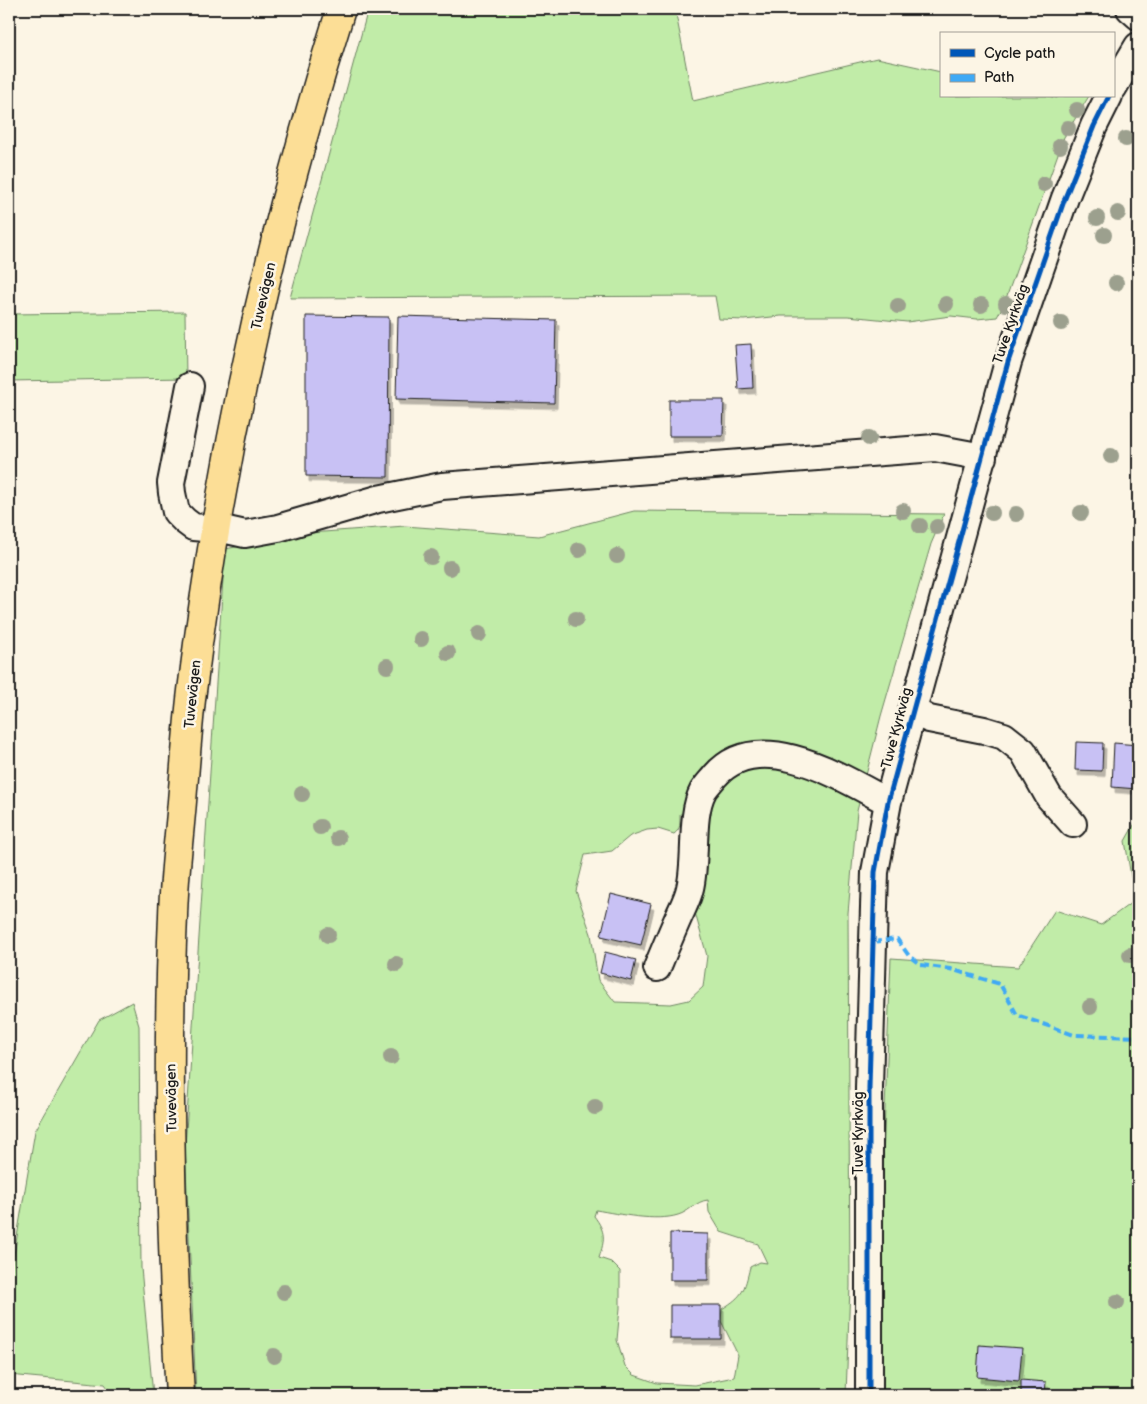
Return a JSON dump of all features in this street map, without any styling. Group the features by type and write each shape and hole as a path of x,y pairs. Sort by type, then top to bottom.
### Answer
{"main road":[{"name":"Tuvevägen","path":"180,1395 173,1246 170,1043 173,913 192,694 215,529 261,300 294,166 341,9"}],"street":[{"path":"1130,9 1138,16"},
{"path":"1114,86 1138,46"},
{"name":"Tuve Kyrkväg","path":"869,1395 869,1088 875,872 888,802 1008,362 1065,198 1094,126 1108,98"},
{"path":"190,386 174,467 172,493 176,512 193,527 245,534 278,528 378,499 442,486 935,448 982,457"},
{"path":"912,710 929,719 1004,736 1023,752 1049,797 1073,824"},
{"path":"657,968 690,890 694,871 698,807 703,791 724,766 757,756 779,756 796,759 832,774 888,802"}],"green space":[{"path":"368,9 675,9 693,101 877,58 940,72 940,98 1088,98 1064,137 1004,304 997,317 977,319 951,316 907,322 848,316 781,316 744,320 719,319 715,296 290,298"},
{"path":"185,312 186,378 9,381 9,314"},
{"path":"634,511 944,514 931,544 881,716 857,811 848,913 850,1286 846,1395 196,1395 185,1146 225,549 310,533 405,526 539,536","holes":["680,814 703,815 694,909 707,956 703,987 689,1000 671,1004 615,1002 598,980 591,934 576,891 585,855 612,851 630,836 647,830 658,829 674,834 679,828","708,1200 709,1212 721,1232 758,1244 767,1263 760,1262 750,1267 742,1292 735,1300 722,1309 721,1321 738,1355 734,1377 695,1385 657,1383 634,1375 625,1366 617,1340 620,1308 620,1271 611,1262 599,1258 603,1236 601,1227 594,1216 596,1210 637,1217 659,1218 682,1214 700,1202"]},
{"path":"1138,818 1138,1395 883,1395 883,1159 891,958 1018,967 1055,910 1101,925 1135,900 1125,841"},
{"path":"132,1002 139,1026 141,1268 153,1395 113,1395 105,1384 9,1375 9,1284 35,1131 99,1020"}],"building":[{"path":"306,316 389,317 388,477 306,476"},
{"path":"398,316 556,320 554,403 396,399"},
{"path":"751,344 753,388 738,389 735,345"},
{"path":"669,400 724,400 723,436 669,436"},
{"path":"1076,742 1103,743 1102,771 1075,770"},
{"path":"1114,743 1138,745 1137,789 1112,787"},
{"path":"611,894 651,904 641,945 601,936"},
{"path":"605,952 636,960 631,981 600,973"},
{"path":"670,1233 708,1234 708,1280 670,1280"},
{"path":"670,1305 721,1305 721,1339 670,1339"},
{"path":"979,1345 1022,1348 1019,1381 977,1377"},
{"path":"1021,1380 1046,1382 1045,1395 1021,1395"}],"marked path":[{"path":"873,942 897,939 909,956 921,965 950,969 1000,984 1017,1015 1074,1035 1138,1037"}],"cycle path":[{"path":"869,1395 869,1088 875,872 888,802 1008,362 1065,198 1094,126 1108,98"}]}
